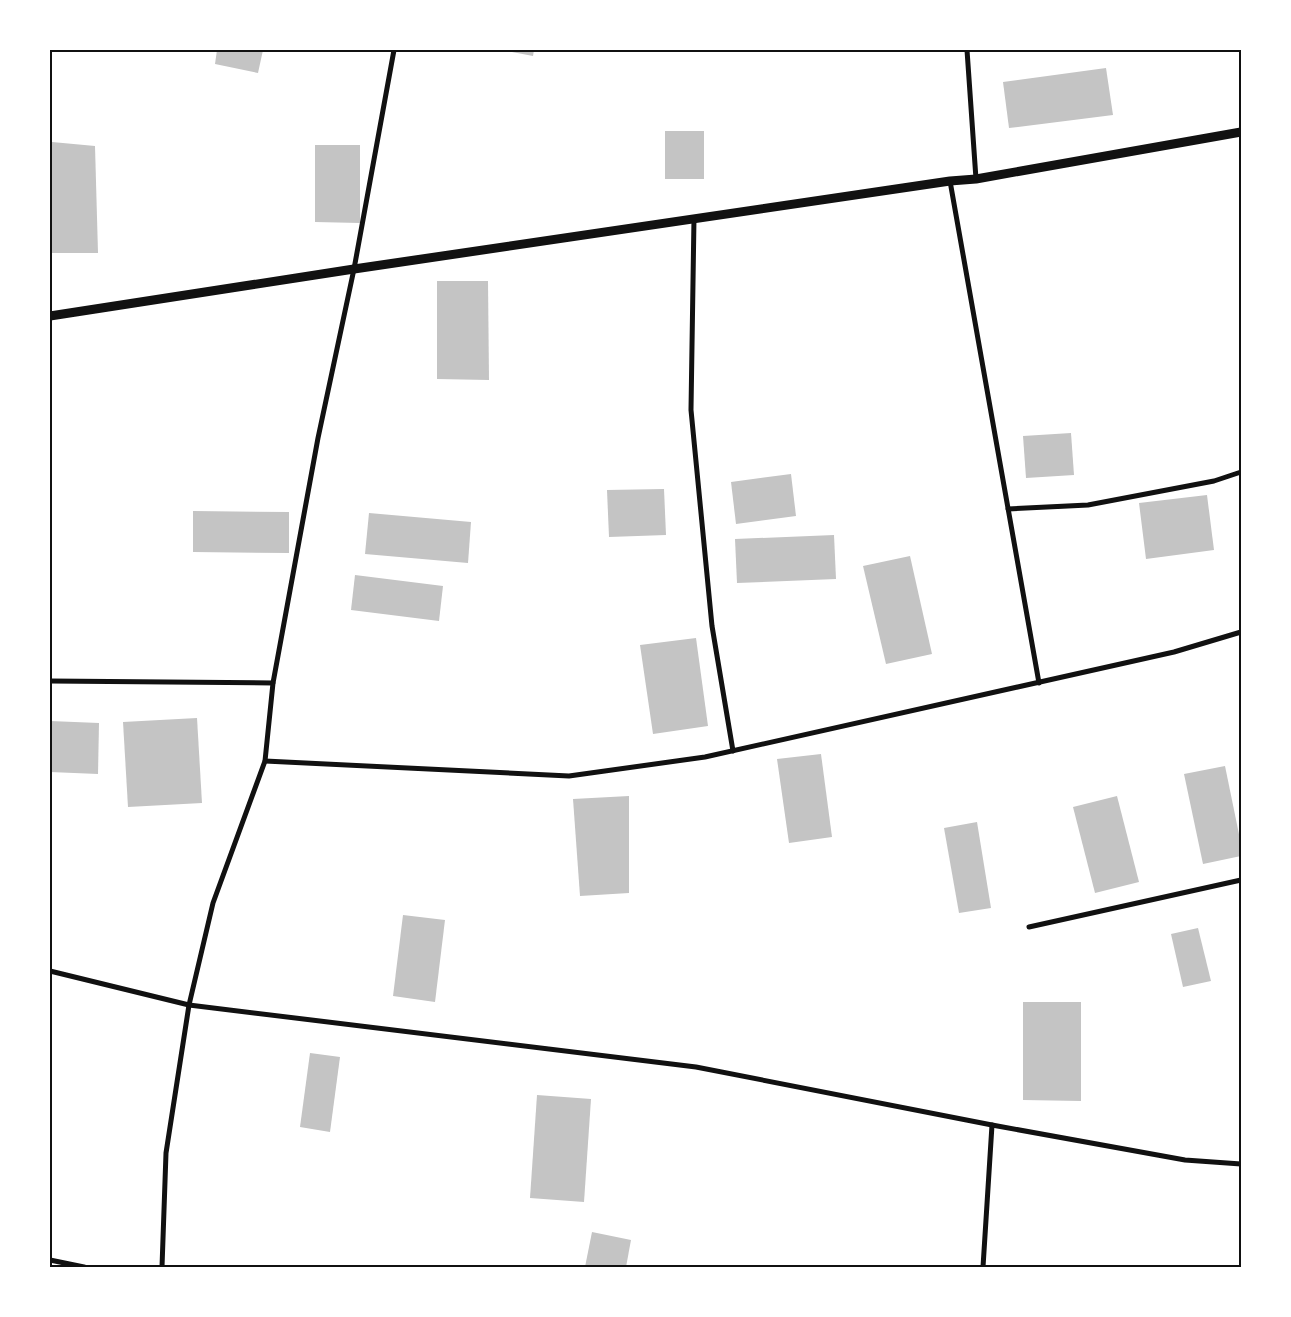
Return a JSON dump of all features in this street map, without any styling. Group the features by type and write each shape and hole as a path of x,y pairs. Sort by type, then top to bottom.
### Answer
{"street":[{"path":"162,1267 166,1153 189,1005 213,904 265,761 273,683 318,438 354,269 394,50"},
{"path":"967,50 976,179"},
{"path":"50,316 694,218 950,181 976,179 1241,132"},
{"path":"950,181 1039,682"},
{"path":"694,218 691,410 712,626 733,751"},
{"path":"1008,509 1088,505 1214,481 1241,472"},
{"path":"265,761 569,776 705,757 1174,652 1241,632"},
{"path":"50,681 273,683"},
{"path":"1029,927 1241,880"},
{"path":"50,971 189,1005 696,1067 992,1125 1185,1160 1241,1164"},
{"path":"983,1267 992,1125"},
{"path":"50,1260 84,1267"}],"building":[{"path":"217,50 263,50 258,73 215,64"},
{"path":"501,50 534,50 533,56"},
{"path":"1106,68 1113,115 1009,128 1003,82"},
{"path":"665,131 704,131 704,179 665,179"},
{"path":"52,142 95,146 98,253 52,253"},
{"path":"315,145 360,145 360,223 315,222"},
{"path":"437,281 488,281 489,380 437,379"},
{"path":"1071,433 1074,475 1026,478 1023,436"},
{"path":"791,474 796,516 736,524 731,482"},
{"path":"664,489 666,535 609,537 607,490"},
{"path":"1207,495 1214,550 1146,559 1139,503"},
{"path":"193,511 289,512 289,553 193,552"},
{"path":"369,513 471,522 468,563 365,554"},
{"path":"834,535 836,579 737,583 735,539"},
{"path":"910,556 932,654 886,664 863,566"},
{"path":"355,575 443,586 439,621 351,610"},
{"path":"696,638 708,726 653,734 640,645"},
{"path":"197,718 202,803 128,807 123,722"},
{"path":"50,721 99,723 98,774 50,772"},
{"path":"821,754 832,837 789,843 777,759"},
{"path":"1225,766 1241,844 1241,856 1203,864 1184,774"},
{"path":"629,796 629,893 580,896 573,799"},
{"path":"1117,796 1139,882 1095,893 1073,807"},
{"path":"977,822 991,908 959,913 944,828"},
{"path":"403,915 445,920 435,1002 393,996"},
{"path":"1198,928 1211,981 1183,987 1171,934"},
{"path":"1023,1002 1081,1002 1081,1101 1023,1100"},
{"path":"310,1053 340,1057 330,1132 300,1127"},
{"path":"537,1095 591,1099 584,1202 530,1198"},
{"path":"592,1232 631,1240 626,1267 585,1267"}]}
